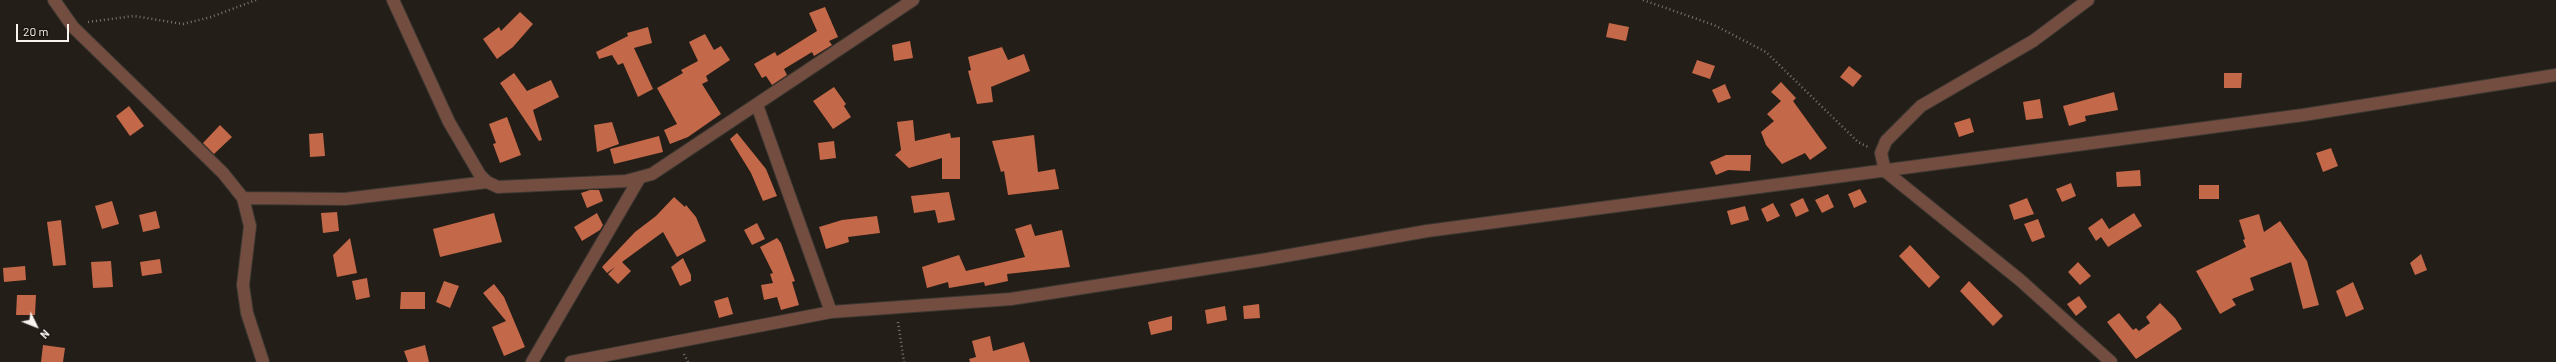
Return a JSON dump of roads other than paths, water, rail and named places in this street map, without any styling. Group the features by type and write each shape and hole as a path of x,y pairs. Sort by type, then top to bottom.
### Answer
{"street":[{"path":"54,0 73,28 223,173 243,198 250,226 243,285 247,313 263,362"},
{"path":"392,0 449,122 486,182"},
{"path":"243,198 345,199 486,182 498,187 639,179 652,174 758,105 913,0"},
{"path":"2088,0 2032,41 1921,106 1886,141 1881,153 1886,171 2020,280 2111,362"},
{"path":"571,362 831,312 1011,299 1262,260 1427,231 2304,115 2556,75"},
{"path":"758,105 831,312"},
{"path":"532,362 639,179"}]}
